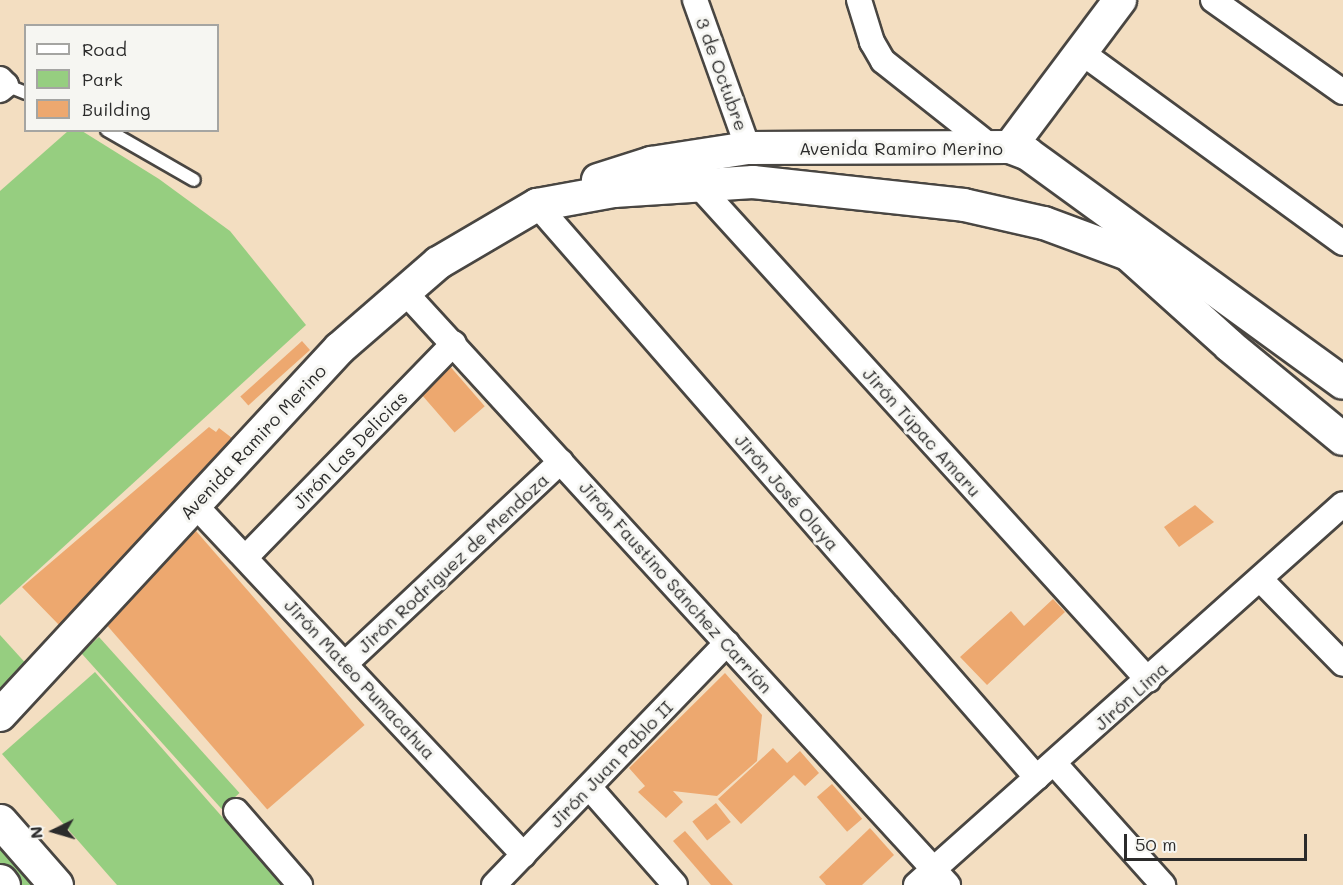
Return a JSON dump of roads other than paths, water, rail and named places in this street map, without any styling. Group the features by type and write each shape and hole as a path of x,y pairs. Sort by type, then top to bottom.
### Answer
{"main road":[{"path":"0,821 56,885"},
{"path":"0,881 3,885"}],"street":[{"name":"3 de Octubre","path":"695,0 748,148"},
{"path":"880,0 862,11 883,61 1000,146 1081,52 1120,0"},
{"path":"1213,0 1343,92"},
{"path":"1081,52 1343,243"},
{"name":"Avenida Ramiro Merino","path":"0,715 340,348 403,291 479,236 537,205 651,162 748,148 1000,146 1028,154 1343,382"},
{"name":"Avenida Ramiro Merino","path":"537,205 614,191 696,183 764,183 964,205 1044,223 1120,250 1343,439"},
{"name":"Jirón Túpac Amaru","path":"696,183 1148,680"},
{"name":"Jirón José Olaya","path":"537,205 1046,771 1163,885"},
{"name":"Jirón Faustino Sánchez Carrión","path":"403,291 454,343 941,877"},
{"name":"Jirón Las Delicias","path":"246,557 454,343"},
{"name":"Jirón Rodriguez de Mendoza","path":"345,664 561,461"},
{"name":"Jirón Lima","path":"916,885 941,877 1046,771 1343,504"},
{"name":"Jirón Mateo Pumacahua","path":"195,505 524,855"},
{"path":"1261,580 1343,664"},
{"name":"Jirón Juan Pablo II","path":"494,885 727,643"},
{"path":"589,787 675,885"},
{"path":"236,811 300,885"}],"lane":[{"path":"110,132 194,180"}]}
